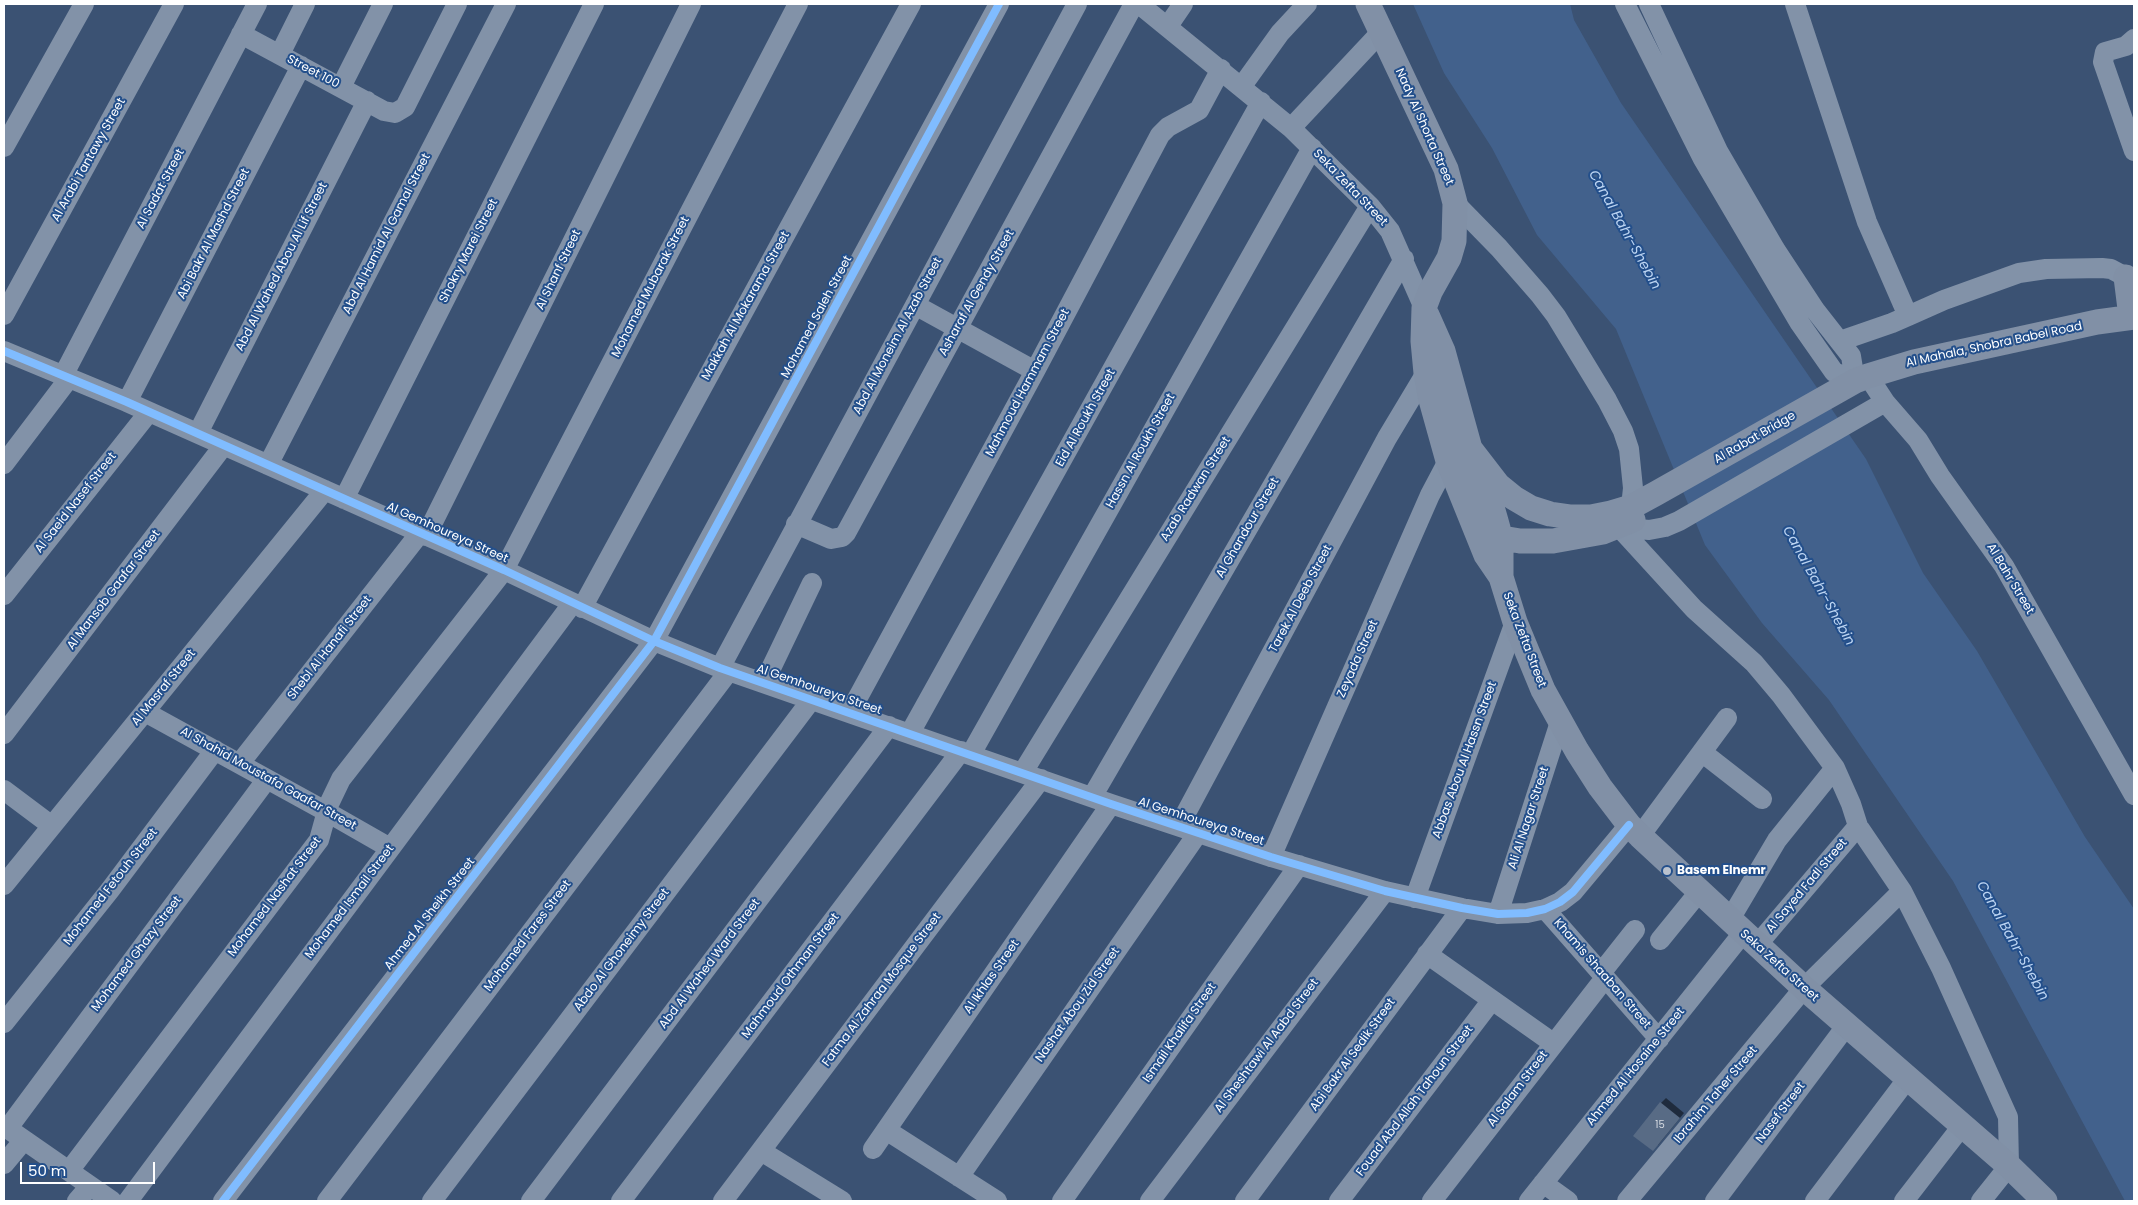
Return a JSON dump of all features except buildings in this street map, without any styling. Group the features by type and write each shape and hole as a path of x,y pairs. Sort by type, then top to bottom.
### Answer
{"main road":[{"name":"Nady Al Shorta Street","path":"1368,4 1446,169 1455,203 1454,241 1449,258 1430,292 1424,308"},
{"name":"Al Mahala, Shobra Babel Road","path":"1853,383 1914,362 2087,324 2130,296"},
{"name":"Seka Zefta Street","path":"1424,308 1423,341 1426,373 1431,400 1448,461 1486,555 1501,577 1515,622 1543,690 1560,722 1596,780 1634,831 1698,892 1804,988 2009,1166 2045,1201"},
{"path":"1424,308 1443,351 1471,450 1490,500 1501,539 1501,577"},
{"name":"Al Rabat Bridge","path":"1625,517 1661,491 1853,383"},
{"path":"1471,450 1498,486 1531,508 1550,514 1570,517 1591,517 1611,513 1625,517"},
{"path":"1477,533 1501,539 1536,542 1562,540 1587,536 1625,517"}],"street":[{"path":"4,147 84,4"},
{"name":"Al Arabi Tantawy Street","path":"4,315 174,4"},
{"name":"Al Sadat Street","path":"4,464 67,376 257,4"},
{"path":"280,54 305,4"},
{"path":"341,87 383,4"},
{"path":"376,106 396,113 405,107 457,4"},
{"name":"Abd Al Hamid Al Gamal Street","path":"268,465 506,4"},
{"name":"Shokry Marei Street","path":"344,499 594,4"},
{"name":"Al Shanf Street","path":"423,534 691,4"},
{"name":"Mohamed Mubarak Street","path":"504,570 798,4"},
{"name":"Makkah Al Mokarama Street","path":"577,606 910,4"},
{"name":"Mohamed Saleh Street","path":"654,642 998,4"},
{"name":"Abd Al Moneim Al Azab Street","path":"725,669 796,524 1077,4"},
{"name":"Asharaf Al Gendy Street","path":"796,524 831,539 842,537 846,533 1134,4"},
{"name":"Seka Zefta Street","path":"1139,4 1292,128 1370,206 1390,231 1424,308"},
{"path":"1168,26 1183,4"},
{"path":"1242,86 1280,33 1307,4"},
{"path":"1625,4 1703,159 1769,274 1798,322 1834,372 1853,383"},
{"path":"1649,4 1718,151 1775,248 1815,310 1851,356 1853,383"},
{"path":"1795,4 1867,222 1908,316"},
{"path":"1292,128 1381,32"},
{"name":"Street 100","path":"242,34 376,106"},
{"path":"2134,39 2126,46 2105,52 2103,62 2134,151"},
{"name":"Abi Bakr Al Mashd Street","path":"127,402 301,66"},
{"name":"Mahmoud Hammam Street","path":"850,712 1035,372 1160,135 1168,127 1199,110 1221,69"},
{"name":"Eid Al Roukh Street","path":"910,733 1261,102"},
{"name":"Abd Al Wahed Abou Al Lif Street","path":"198,434 376,106"},
{"name":"Hassn Al Roukh Street","path":"966,752 1312,148"},
{"path":"1455,203 1499,248 1540,295 1556,316 1607,400 1623,431 1629,449 1633,488 1625,517"},
{"name":"Azab Radwan Street","path":"1032,776 1370,206"},
{"name":"Al Ghandour Street","path":"1092,797 1404,259"},
{"path":"1840,341 2019,273 2046,269 2111,269 2130,296"},
{"path":"914,305 1035,372"},
{"name":"Al Gemhoureya Street","path":"4,351 127,402 504,570 654,642 764,683 1111,804 1271,857 1415,898 1498,914 1527,913 1545,909 1560,902 1574,892 1634,831 1703,753 1727,718"},
{"name":"Tarek Al Deeb Street","path":"1179,826 1387,438 1426,373"},
{"name":"Al Bahr Street","path":"1853,383 1885,402 1918,440 1940,476 2004,566 2134,795"},
{"path":"1625,517 1649,530 1665,527 1885,402"},
{"name":"Al Saeid Nasef Street","path":"4,595 148,412"},
{"name":"Al Mansob Gaafar Street","path":"4,734 224,445"},
{"name":"Zeyada Street","path":"1271,857 1430,494 1448,461"},
{"name":"Al Masraf Street","path":"4,884 325,490"},
{"path":"1625,517 1694,609 1754,663 1781,695 1835,768 1851,804 1858,826 1902,891 1941,968 2004,1103 2008,1117 2010,1136 2009,1166 1981,1201"},
{"name":"Shebl Al Hanafi Street","path":"240,764 423,534"},
{"name":"Mohamed Nashat Street","path":"69,1171 319,840 327,812 341,779 504,570"},
{"path":"764,683 812,583"},
{"name":"Mohamed Ismail Street","path":"128,1201 390,848 577,606"},
{"name":"Abbas Abou Al Hassn Street","path":"1415,898 1515,622"},
{"name":"Ahmed Al Sheikh Street","path":"223,1201 654,642"},
{"name":"Mohamed Fares Street","path":"328,1201 725,669"},
{"name":"Abdo Al Ghoneimy Street","path":"432,1201 812,699"},
{"name":"Al Shahid Moustafa Gaafar Street","path":"145,712 390,848"},
{"name":"Ali Al Nagar Street","path":"1498,914 1560,722"},
{"name":"Abd Al Wahed Ward Street","path":"531,1201 889,726"},
{"name":"Mohamed Fetouh Street","path":"4,1024 110,890 215,750"},
{"name":"Mahmoud Othman Street","path":"621,1201 966,752"},
{"path":"1703,753 1762,798"},
{"path":"1743,933 1777,840 1835,768"},
{"name":"Fatma Al Zahraa Mosque Street","path":"723,1201 1032,776"},
{"name":"Mohamed Ghazy Street","path":"4,1164 12,1131 267,779"},
{"path":"4,790 52,826"},
{"name":"Al Ikhlas Street","path":"873,1149 1111,804"},
{"name":"Al Sayed Fadl Street","path":"1743,933 1858,826"},
{"name":"Nashat Abou Zid Street","path":"958,1177 1198,833"},
{"name":"Ismail Khalifa Street","path":"1062,1201 1299,865"},
{"name":"Al Sheshtawi Al Aabd Street","path":"1150,1201 1385,891"},
{"name":"Ibrahim Taher Street","path":"1627,1201 1804,988 1902,891"},
{"path":"1660,940 1698,892"},
{"name":"Abi Bakr Al Sedik Street","path":"1246,1201 1462,908"},
{"name":"Khamis Shaaban Street","path":"1545,909 1658,1039"},
{"name":"Al Salam Street","path":"1432,1201 1553,1043 1635,930"},
{"name":"Ahmed Al Hosaine Street","path":"1529,1201 1743,933"},
{"path":"1427,954 1553,1043"},
{"name":"Fouad Abd Allah Tahoun Street","path":"1339,1201 1492,1000"},
{"name":"Nasef Street","path":"1715,1201 1846,1025"},
{"path":"1815,1201 1908,1078"},
{"path":"1904,1201 1962,1126"},
{"path":"886,1130 997,1201"},
{"path":"12,1131 112,1201"},
{"path":"761,1151 842,1201"},
{"path":"1544,1183 1568,1201"},
{"path":"77,1201 90,1186"}],"water":[{"name":"Canal Bahr-Shebin","path":"1413,4 1570,4 1574,20 1621,103 1866,459 1923,573 1977,651 2085,837 2134,909 2134,1201 2125,1201 1953,881 1829,700 1762,623 1705,545 1616,329 1537,235 1492,148 1444,73"}],"cycle path":[{"path":"223,1201 654,641 999,4"},
{"path":"4,351 127,402 504,570 654,641 720,668 1111,804 1271,857 1385,891 1498,914 1527,913 1545,909 1560,902 1573,892 1629,825"}],"place":[{"name":"Basem Elnemr","path":"1667,871"}]}
